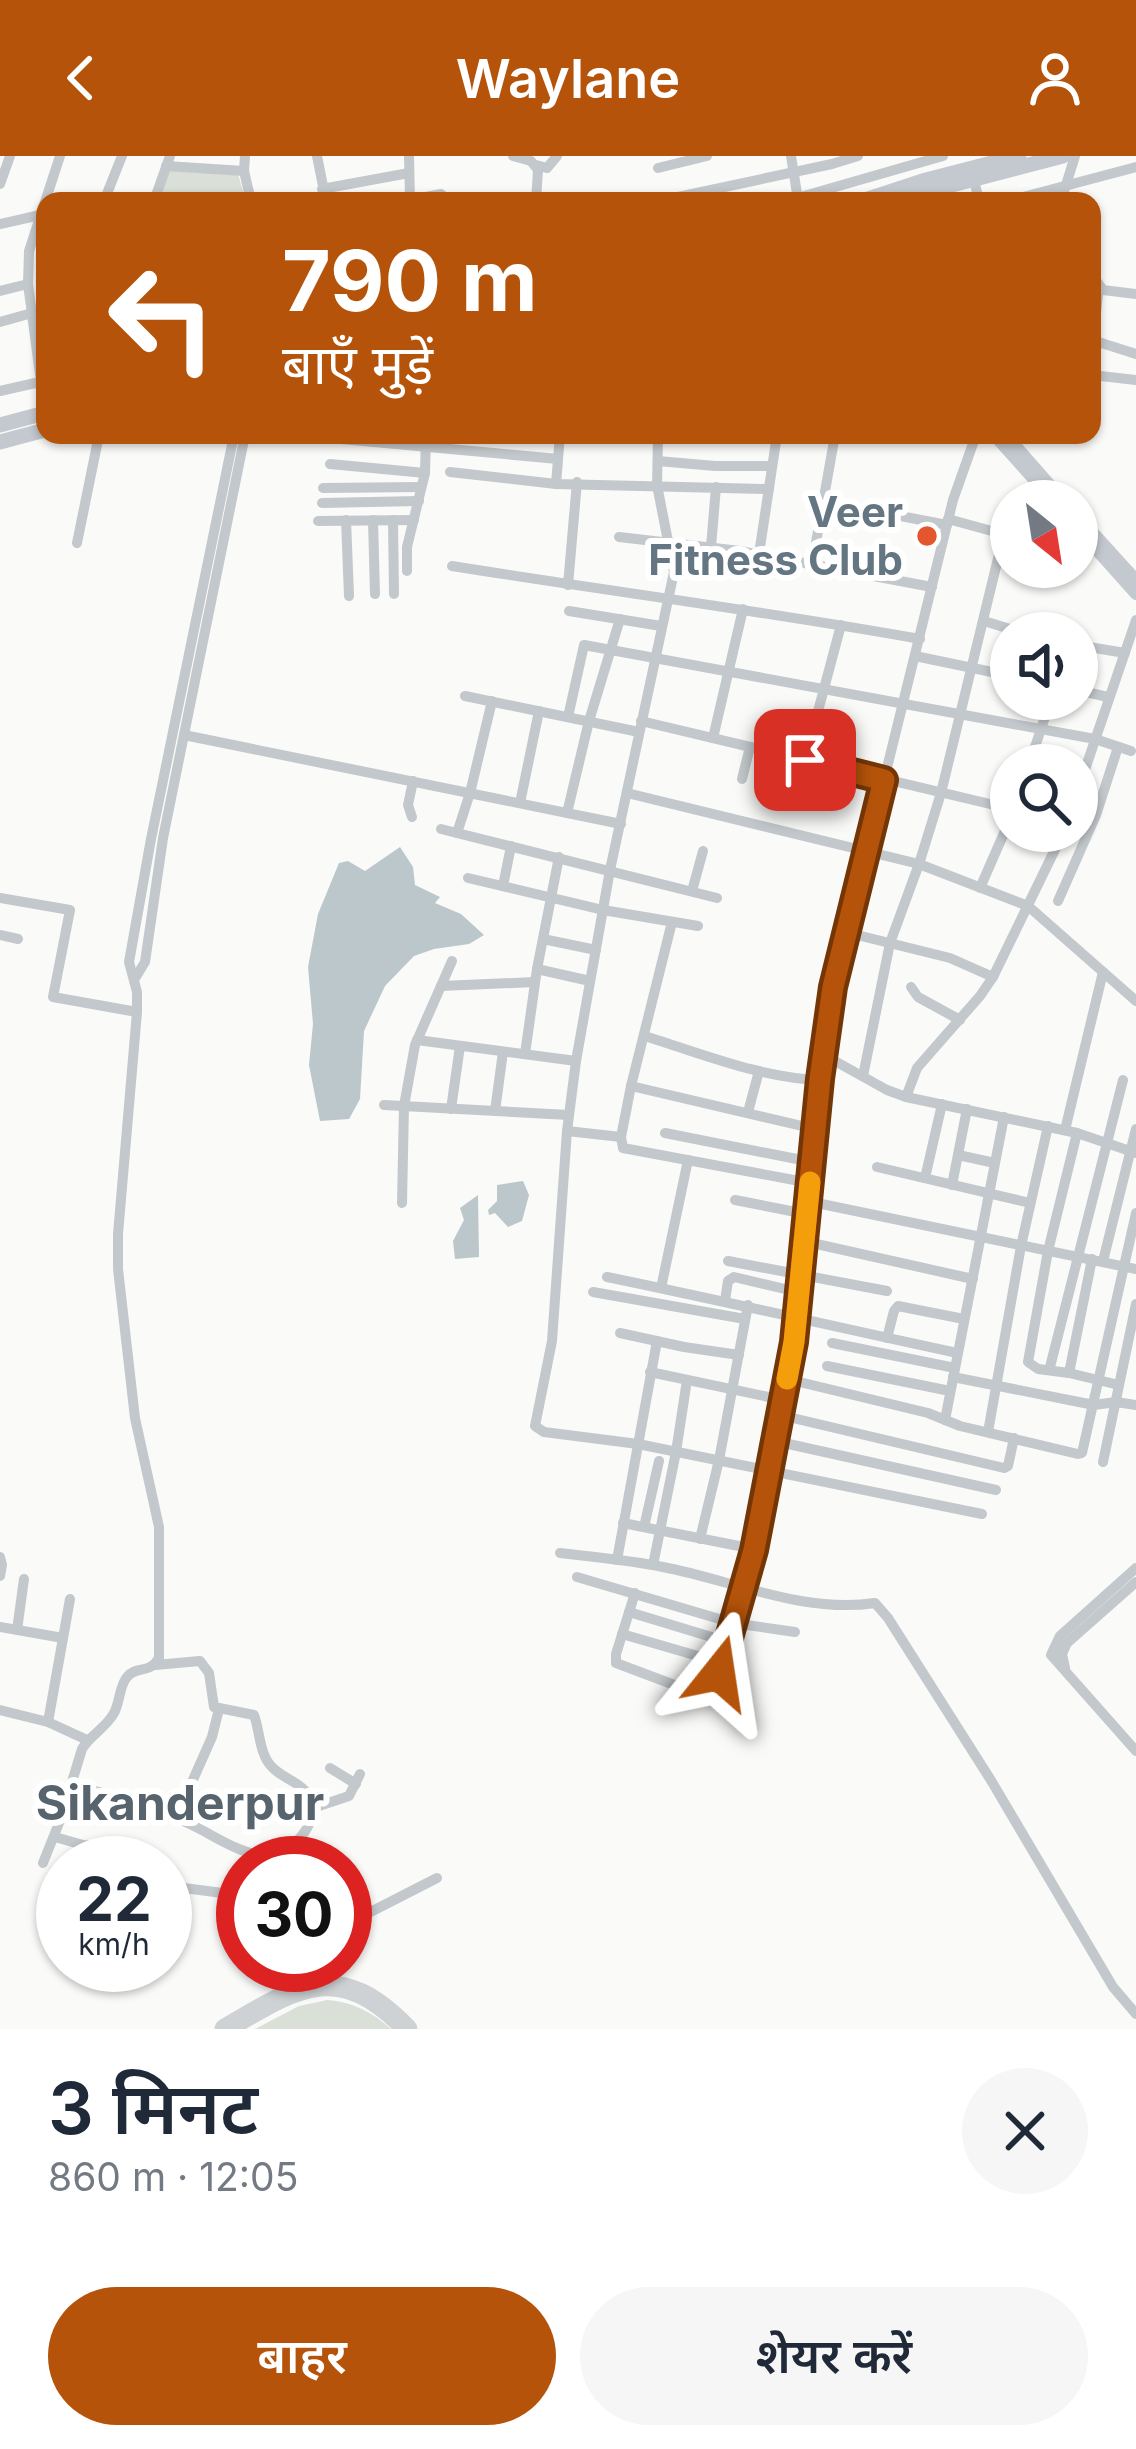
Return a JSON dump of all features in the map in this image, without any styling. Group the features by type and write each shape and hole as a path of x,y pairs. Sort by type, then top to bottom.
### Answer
{"highway":[{"path":"889,192 1019,156"},
{"path":"931,192 1063,156"},
{"path":"0,425 36,420"},
{"path":"0,442 36,423"}],"main road":[{"path":"1003,444 1038,480"},
{"path":"1013,444 1042,480"},
{"path":"1098,540 1134,583"},
{"path":"1098,548 1134,583"}],"street":[{"path":"0,184 10,156"},
{"path":"48,192 60,156"},
{"path":"108,192 122,156"},
{"path":"245,156 249,192"},
{"path":"317,156 323,192"},
{"path":"408,192 409,156"},
{"path":"513,156 547,168 557,156"},
{"path":"658,168 707,156"},
{"path":"791,156 797,192"},
{"path":"700,192 858,156"},
{"path":"822,192 943,156"},
{"path":"1063,192 1075,156"},
{"path":"157,192 168,161 244,171"},
{"path":"532,161 538,170 537,192"},
{"path":"1047,192 1136,167"},
{"path":"335,192 409,172"},
{"path":"999,173 1005,192"},
{"path":"974,179 978,192"},
{"path":"0,224 36,216"},
{"path":"36,228 29,251 28,284 36,336"},
{"path":"0,291 28,284"},
{"path":"1101,287 1136,294"},
{"path":"0,322 32,313"},
{"path":"1101,343 1136,354"},
{"path":"1101,376 1136,380"},
{"path":"0,391 36,384"},
{"path":"77,543 97,444"},
{"path":"134,980 145,962 232,444"},
{"path":"155,1665 159,1653 159,1527 134,1418 118,1269 137,992 129,962 243,444"},
{"path":"407,571 426,444"},
{"path":"448,444 558,459"},
{"path":"556,484 559,444"},
{"path":"658,444 657,485 674,572 610,870 576,1061 553,1341 535,1426 544,1432 638,1444 982,1514"},
{"path":"759,554 776,444"},
{"path":"812,565 833,444"},
{"path":"634,1593 615,1659 619,1665 707,1696 714,1690 754,1550 787,1379 830,1001 948,522 973,444"},
{"path":"658,461 772,466"},
{"path":"330,464 425,472"},
{"path":"450,472 556,484 769,489"},
{"path":"568,585 577,482"},
{"path":"323,488 422,487"},
{"path":"711,548 716,487"},
{"path":"322,503 419,501"},
{"path":"823,501 994,531 1002,537 940,793 890,944 863,1076"},
{"path":"318,520 414,520"},
{"path":"346,520 349,596"},
{"path":"373,520 375,594"},
{"path":"393,520 394,594"},
{"path":"619,537 759,554 932,587"},
{"path":"452,566 920,638"},
{"path":"712,738 743,609"},
{"path":"568,611 661,626"},
{"path":"567,813 620,619"},
{"path":"1093,744 1136,620"},
{"path":"984,621 990,623"},
{"path":"805,760 841,625"},
{"path":"568,717 584,645 1095,739 1124,749 1058,901"},
{"path":"1098,649 1124,653"},
{"path":"915,656 990,672"},
{"path":"1098,695 1108,697"},
{"path":"465,696 589,722 712,738 990,807"},
{"path":"457,833 492,701"},
{"path":"520,803 539,711"},
{"path":"1037,744 1045,720"},
{"path":"184,735 621,824"},
{"path":"742,779 750,747"},
{"path":"412,817 408,805 413,782"},
{"path":"628,793 920,864 1028,906 1136,1001"},
{"path":"441,829 717,898"},
{"path":"502,886 511,846"},
{"path":"692,891 703,851"},
{"path":"980,888 995,852"},
{"path":"906,1097 917,1068 993,977 1054,852"},
{"path":"524,1054 559,857"},
{"path":"468,878 603,910 698,926"},
{"path":"0,898 70,910 52,992 55,999 136,1012"},
{"path":"672,922 631,1086 622,1148 810,1183"},
{"path":"845,932 958,961 993,977"},
{"path":"0,935 19,939"},
{"path":"543,939 596,950"},
{"path":"402,1203 404,1106 417,1040 452,961"},
{"path":"1103,972 1028,1362 1038,1369 1119,1385"},
{"path":"441,986 536,976 590,982"},
{"path":"911,987 918,997 960,1020"},
{"path":"644,1036 759,1071 820,1079"},
{"path":"417,1040 576,1061"},
{"path":"451,1109 460,1046"},
{"path":"495,1111 503,1052"},
{"path":"824,1054 906,1097 1071,1131 1133,1152"},
{"path":"748,1112 759,1071"},
{"path":"1050,1366 1124,1080"},
{"path":"631,1086 815,1130"},
{"path":"925,1178 942,1104"},
{"path":"385,1105 569,1115"},
{"path":"952,1185 968,1109"},
{"path":"945,1420 1004,1117"},
{"path":"988,1432 1048,1126"},
{"path":"1070,1372 1136,1129"},
{"path":"567,1131 621,1137"},
{"path":"665,1133 812,1162"},
{"path":"731,1168 734,1147"},
{"path":"958,1155 995,1163"},
{"path":"662,1288 688,1160"},
{"path":"877,1167 1030,1203"},
{"path":"735,1201 807,1207 1130,1268"},
{"path":"787,1379 1078,1454 1084,1449 1130,1268 1136,1213"},
{"path":"803,1241 973,1279"},
{"path":"728,1261 887,1291"},
{"path":"607,1276 957,1353"},
{"path":"725,1300 728,1281 734,1276 798,1292"},
{"path":"593,1292 745,1319"},
{"path":"1103,1462 1136,1304"},
{"path":"700,1539 748,1305"},
{"path":"887,1338 898,1306 964,1319"},
{"path":"822,1389 835,1327"},
{"path":"620,1333 739,1354"},
{"path":"617,1560 657,1341"},
{"path":"832,1343 995,1388 1094,1405 1136,1405"},
{"path":"827,1366 950,1391"},
{"path":"650,1372 783,1400"},
{"path":"653,1565 687,1380"},
{"path":"780,1415 1004,1468 1014,1438"},
{"path":"1088,1431 1109,1435"},
{"path":"775,1441 996,1490"},
{"path":"644,1527 659,1461"},
{"path":"623,1523 754,1550"},
{"path":"560,1553 653,1565 803,1601 850,1607 875,1604 992,1782 1113,1987 1136,2014"},
{"path":"0,1557 0,1576"},
{"path":"1136,1568 1060,1636 1058,1649 1065,1668 1136,1751"},
{"path":"577,1577 733,1623 794,1632"},
{"path":"17,1630 24,1579"},
{"path":"1058,1649 1136,1582"},
{"path":"48,1722 70,1599"},
{"path":"629,1612 728,1642"},
{"path":"0,1627 63,1638"},
{"path":"622,1634 722,1663"},
{"path":"55,1836 87,1740 113,1716 130,1674 155,1665 194,1661 208,1673 212,1703 219,1709 254,1715 267,1761 306,1791 313,1808 310,1823 298,1836"},
{"path":"176,1818 212,1737 219,1709"},
{"path":"0,1710 48,1722 87,1740"},
{"path":"313,1808 349,1796 358,1779 330,1768"},
{"path":"70,1784 126,1798 176,1818 216,1848"},
{"path":"372,1910 437,1878"}],"shaded area":[{"path":"162,168 238,174 243,192 154,192"},
{"path":"400,847 413,867 415,885 440,897 435,903 461,914 484,935 469,944 414,956 385,986 364,1031 360,1099 349,1119 320,1121 309,1065 313,1024 308,967 318,914 339,863 348,861 365,871"},
{"path":"523,1181 529,1195 522,1221 508,1227 488,1210 497,1201 497,1185"},
{"path":"478,1195 479,1257 455,1259 453,1241 464,1220 460,1208"},
{"path":"327,2000 362,2009 391,2029 255,2029 299,2006"}],"taxiway":[{"path":"225,2029 296,1991 318,1986 360,1993 407,2029"}],"slow traffic":[{"path":"787,1379 810,1182"}],"place":[{"name":"Veer Fitness Club","path":"927,536"}],"district":[{"name":"Sikanderpur","path":"180,1803"}],"route":[{"path":"719,1673 754,1550 794,1342 828,1016 884,780 805,760"}]}
